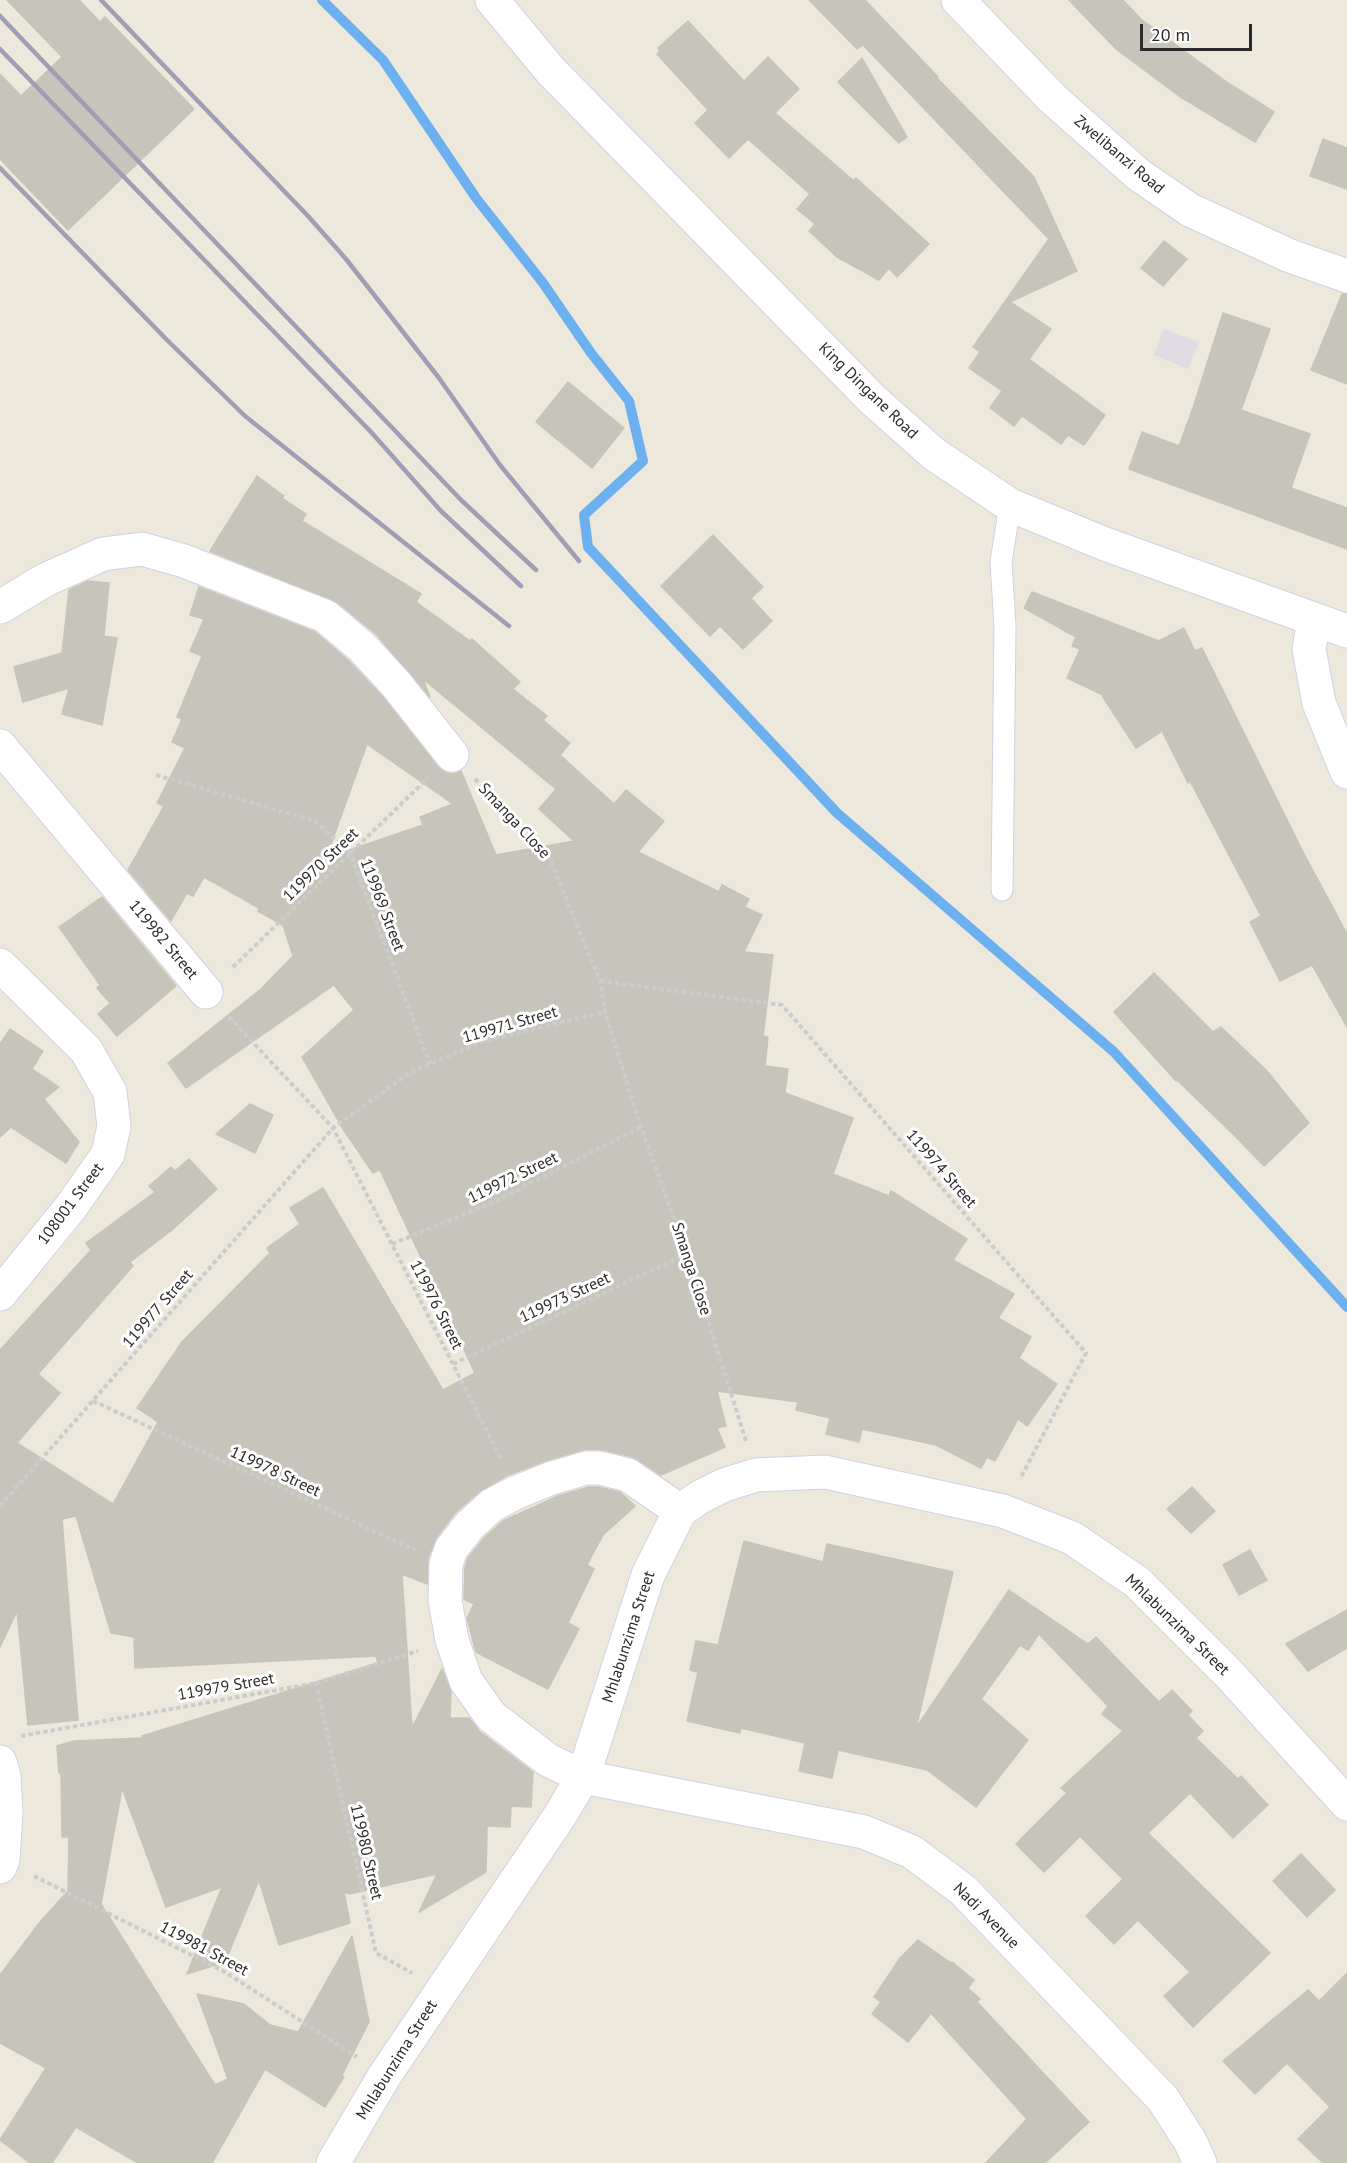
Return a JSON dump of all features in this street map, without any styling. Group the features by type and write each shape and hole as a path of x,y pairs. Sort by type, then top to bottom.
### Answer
{"street":[{"name":"King Dingane Road","path":"492,0 551,71 872,399 934,454 1010,505 1105,544 1347,631"},
{"name":"Zwelibanzi Road","path":"958,0 1053,99 1139,175 1190,210 1290,256 1347,276"},
{"path":"0,607 45,580 103,554 142,549 184,561 325,616 362,648 396,684 452,755"},
{"path":"1314,620 1309,649 1319,704 1347,772"},
{"name":"119982 Street","path":"0,746 206,992"},
{"name":"108001 Street","path":"0,965 86,1050 110,1092 114,1126 108,1154 71,1207 0,1294"},
{"path":"446,1564 451,1550 470,1525 492,1505 552,1478 585,1468 600,1468 628,1475 680,1511"},
{"name":"Mhlabunzima Street","path":"333,2163 385,2075 559,1817 583,1777 648,1575 680,1511 700,1497 724,1485 756,1475 825,1472 1003,1511 1072,1538 1137,1582 1228,1673 1347,1804"},
{"name":"Nadi Avenue","path":"446,1564 445,1600 452,1640 466,1681 491,1716 548,1760 583,1777 864,1832 912,1852 963,1890 1163,2099 1190,2141 1200,2163"},
{"path":"2,1864 6,1812 4,1776 6,1750"}],"lane":[{"path":"1002,890 1005,626 1001,562 1010,505"}],"path":[{"name":"119970 Street","path":"206,992 452,755"},
{"name":"Smanga Close","path":"452,755 549,857 600,981 605,1012 641,1127 687,1254 756,1475"},
{"name":"119969 Street","path":"156,775 315,821 350,853 430,1064"},
{"name":"119974 Street","path":"600,981 782,1005 1086,1353 1003,1511"},
{"name":"119982 Street","path":"206,992 333,1128"},
{"name":"119971 Street","path":"333,1128 411,1072 484,1041 605,1012"},
{"name":"119972 Street","path":"392,1244 494,1202 641,1127"},
{"name":"119976 Street","path":"333,1128 517,1492"},
{"name":"119977 Street","path":"0,1506 333,1128"},
{"name":"119973 Street","path":"453,1364 687,1254"},
{"name":"119978 Street","path":"93,1401 446,1564"},
{"name":"119979 Street","path":"6,1750 316,1683 452,1640"},
{"name":"119980 Street","path":"316,1683 376,1953 441,1990"},
{"name":"119981 Street","path":"2,1864 225,1972 385,2075"}],"shaded area":[{"path":"1164,329 1199,342 1188,369 1154,355"}],"building":[{"path":"7,0 79,0 100,22 105,17 194,109 68,230 0,159 0,74 21,96 62,57"},
{"path":"809,0 865,0 1034,177 1077,271 1010,302 1051,329 1029,359 1105,415 1084,445 1068,435 1061,444 1022,416 1014,426 990,408 1002,391 969,368 980,352 973,347 1049,239 863,45 857,49"},
{"path":"1069,0 1123,0 1141,19 1228,83 1274,112 1255,142 1179,96 1116,49"},
{"path":"688,21 744,81 768,57 799,89 775,113 854,181 856,178 929,244 897,277 889,268 879,280 837,257 809,231 815,224 797,209 810,194 748,139 729,158 695,123 708,110 657,54 660,51 658,48"},
{"path":"862,58 907,137 899,143 838,82"},
{"path":"1323,139 1347,148 1347,189 1310,176"},
{"path":"1164,241 1187,259 1163,286 1141,268"},
{"path":"1342,294 1347,294 1347,384 1311,370"},
{"path":"1223,313 1270,329 1241,410 1310,434 1291,488 1347,508 1347,549 1129,469 1142,432 1179,446"},
{"path":"568,382 624,428 592,468 536,422"},
{"path":"257,476 284,496 282,498 306,514 302,521 421,594 416,602 470,641 472,639 520,682 513,689 547,716 543,720 570,743 560,755 614,804 626,790 664,821 638,852 719,892 722,885 749,899 745,907 762,915 744,952 773,955 763,1036 768,1037 765,1066 788,1069 785,1093 853,1118 833,1174 889,1196 891,1191 967,1239 953,1260 1014,1294 998,1318 1031,1337 1019,1358 1057,1384 1027,1426 1018,1419 995,1461 987,1457 981,1468 936,1445 862,1429 859,1442 826,1434 830,1418 796,1410 798,1402 717,1391 726,1426 717,1428 725,1447 661,1475 633,1457 604,1450 586,1449 508,1475 480,1491 455,1513 436,1538 428,1558 427,1584 402,1574 412,1728 442,1669 451,1692 450,1718 469,1718 479,1731 533,1772 531,1807 511,1806 510,1827 487,1826 486,1872 419,1912 437,1874 349,1894 344,1892 350,1923 279,1945 259,1880 225,1962 187,1974 222,1887 166,1907 122,1788 101,1904 215,2085 228,2079 197,1994 244,2004 270,2025 298,2032 352,1936 369,2022 342,2075 344,2077 325,2107 265,2069 212,2163 138,2163 76,2127 52,2163 30,2163 0,2140 46,2068 0,2043 0,1975 40,1922 68,1891 69,1837 62,1837 61,1773 59,1773 57,1746 74,1741 143,1738 142,1736 378,1663 376,1656 135,1668 134,1637 111,1633 76,1516 62,1519 78,1720 28,1725 17,1611 0,1647 0,1350 91,1250 86,1243 155,1192 149,1186 171,1167 175,1171 189,1159 217,1189 172,1230 130,1262 133,1266 38,1374 60,1393 17,1443 113,1504 158,1422 137,1408 182,1342 270,1253 267,1248 300,1224 290,1208 323,1188 443,1390 475,1373 380,1170 373,1173 343,1129 302,1057 354,1010 334,985 186,1088 168,1063 261,989 293,956 283,925 258,911 259,908 204,877 193,896 187,893 171,921 128,870 164,806 157,803 185,748 172,742 182,719 177,717 202,656 190,651 204,619 190,615 199,587 315,632 349,661 382,696 438,767 446,773 454,774 461,771 496,855 574,841 539,809 556,789 423,679 430,697 376,634 337,602 210,551","holes":["367,744 453,804 420,817 423,825 326,858"]},
{"path":"713,535 763,587 751,598 772,621 743,649 720,626 710,636 661,586"},
{"path":"88,581 109,583 104,636 117,638 102,725 62,714 69,688 23,702 14,667 62,653 69,590"},
{"path":"1032,592 1159,641 1184,628 1195,651 1202,648 1302,850 1347,934 1347,1027 1312,965 1280,981 1250,922 1261,916 1162,731 1136,748 1101,694 1067,678 1080,649 1072,646 1076,637 1024,608"},
{"path":"102,897 176,986 117,1036 98,1014 110,1003 97,988 100,985 59,927"},
{"path":"1154,973 1213,1032 1221,1027 1267,1071 1309,1123 1264,1166 1176,1081 1114,1012"},
{"path":"10,1029 43,1051 32,1069 59,1087 44,1099 79,1142 66,1163 11,1127 0,1137 0,1118 8,1104 0,1116 0,1044"},
{"path":"250,1104 273,1115 255,1153 216,1134"},
{"path":"589,1487 620,1492 635,1506 603,1535 587,1565 594,1569 568,1623 579,1629 548,1689 476,1652 467,1618 474,1604 464,1599 465,1567 468,1558 484,1538 503,1521 558,1496"},
{"path":"1192,1487 1215,1511 1191,1533 1167,1509"},
{"path":"744,1541 823,1562 827,1544 953,1572 916,1728 1009,1590 1088,1644 1096,1637 1159,1702 1172,1690 1192,1711 1188,1715 1203,1731 1196,1738 1238,1779 1241,1776 1268,1805 1233,1838 1190,1793 1148,1833 1270,1953 1193,2027 1164,1996 1190,1972 1138,1920 1114,1944 1086,1916 1123,1879 1080,1836 1044,1872 1016,1844 1067,1793 1061,1788 1123,1731 1102,1714 1108,1706 1039,1634 1028,1650 1020,1645 981,1699 1028,1740 976,1807 927,1770 838,1750 832,1778 799,1771 805,1743 741,1728 740,1733 687,1721 698,1672 690,1670 696,1641 718,1645"},
{"path":"1250,1550 1267,1580 1239,1595 1223,1565"},
{"path":"1347,1610 1347,1648 1308,1671 1286,1644"},
{"path":"1301,1854 1335,1890 1307,1917 1273,1881"},
{"path":"918,1940 952,1962 974,1980 968,1988 980,1999 977,2002 1089,2122 1045,2163 986,2163 1027,2119 931,2013 908,2042 872,2014 881,2002 874,1997 900,1958"},
{"path":"1347,1973 1347,2163 1323,2163 1298,2139 1330,2107 1287,2063 1255,2094 1223,2061 1308,1990 1319,2001"}],"waterway":[{"path":"322,0 383,60 476,198 543,283 591,353 629,401 643,461 584,515 588,547 837,813 1114,1052 1347,1307"}],"railway":[{"path":"101,0 308,216 346,259 439,378 500,465 579,561"},
{"path":"0,16 461,500 536,570"},
{"path":"0,49 371,432 441,511 521,586"},
{"path":"0,168 167,340 245,416 509,626"}]}
